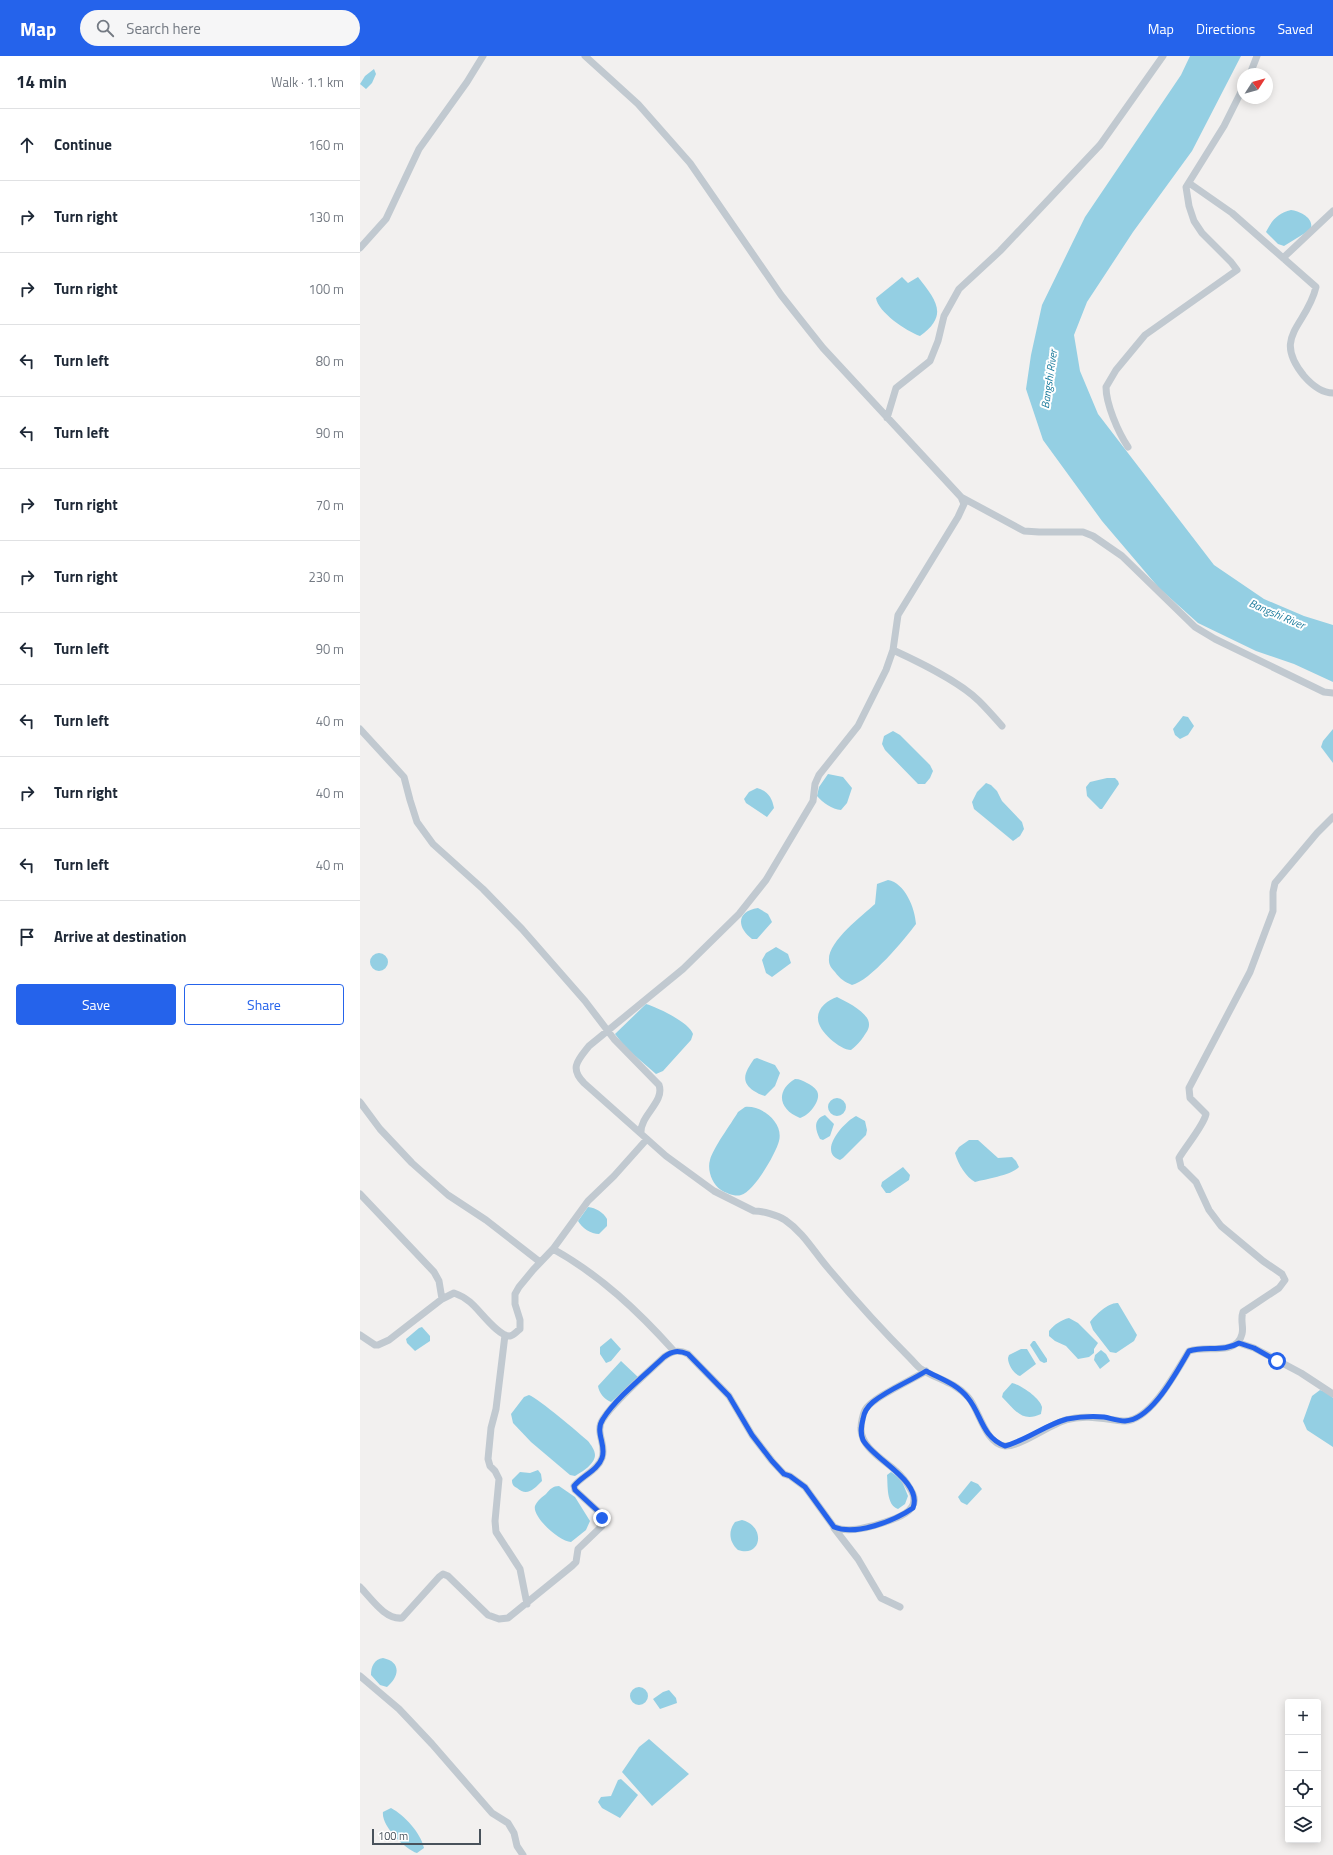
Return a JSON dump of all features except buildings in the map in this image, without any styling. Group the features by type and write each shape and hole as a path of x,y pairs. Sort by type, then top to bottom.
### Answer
{"street":[{"path":"360,248 386,219 419,149 467,82 483,56"},
{"path":"585,56 638,104 690,163 798,318 835,363 961,497 1024,531 1083,532 1093,536 1122,556 1195,627 1215,639 1324,692 1333,693"},
{"path":"887,418 896,388 930,361 938,341 944,316 959,289 1005,245 1100,145 1163,56"},
{"path":"1252,68 1257,56"},
{"path":"1128,447 1123,440 1109,406 1106,387 1116,370 1145,336 1237,270 1202,233 1194,221 1189,206 1186,187 1224,126 1237,100"},
{"path":"1189,183 1232,213 1316,287 1314,295 1298,327 1293,332 1289,343 1289,350 1293,362 1307,380 1315,386 1329,393 1333,393"},
{"path":"1283,258 1333,211"},
{"path":"961,497 964,504 962,510 898,615 893,650 886,670 858,726 819,775 814,784 814,801 766,880 739,914 688,963 589,1046 578,1060 575,1069 578,1077 584,1083 666,1156 714,1191 754,1212 760,1211 784,1219 793,1226 802,1235 827,1268 897,1345 921,1369 949,1382 967,1396 976,1408 981,1422 992,1439 1005,1446 1021,1442 1065,1420 1102,1417 1125,1421 1138,1417 1167,1387 1189,1351 1197,1348 1234,1347 1239,1343 1243,1332 1241,1322 1243,1312 1279,1288 1284,1282 1285,1277 1221,1226 1209,1210 1196,1182 1180,1167 1179,1158 1192,1137 1205,1122 1206,1114 1190,1098 1189,1088 1250,972 1273,911 1273,892 1276,883 1317,833 1333,817"},
{"path":"893,650 947,678 978,700 1002,726"},
{"path":"360,729 404,777 417,822 433,844 483,889 522,929 585,1001 607,1030 660,1085 661,1093 642,1124 641,1133"},
{"path":"360,1102 380,1129 412,1163 448,1195 486,1220 540,1262"},
{"path":"360,1335 374,1344 381,1344 389,1340 442,1299 454,1294 462,1296 472,1303 496,1329 505,1335 510,1336 520,1329 520,1320 515,1304 516,1294 540,1262 553,1249 588,1201 614,1176 647,1139"},
{"path":"360,1194 434,1272 439,1280 442,1299"},
{"path":"553,1249 577,1262 619,1295 674,1351"},
{"path":"505,1335 496,1409 490,1428 488,1459 490,1466 495,1471 499,1480 495,1521 496,1532 520,1569 527,1604"},
{"path":"1239,1343 1254,1348 1301,1373 1333,1394"},
{"path":"360,1587 394,1618 402,1618 439,1576 444,1574 448,1576 488,1615 499,1620 508,1618 527,1604 576,1562 578,1549 602,1526 600,1513 575,1490 574,1486 595,1467 602,1458 603,1450 599,1430 602,1420 612,1408 664,1357 674,1351 680,1350 688,1354 729,1396 752,1435 768,1457 784,1474 790,1476 805,1487 858,1559 882,1598 900,1607"},
{"path":"834,1527 839,1529 864,1528 900,1517 913,1508 914,1498 906,1483 897,1471 864,1442 861,1428 865,1410 873,1402 926,1371"},
{"path":"360,1676 399,1709 432,1744 492,1813 508,1824 514,1833 517,1846 523,1855"}],"water":[{"name":"Bangshi River","path":"1190,56 1241,56 1192,151 1133,232 1087,302 1074,335 1080,371 1098,414 1214,565 1264,599 1304,616 1333,625 1333,682 1294,664 1256,651 1198,623 1159,588 1102,521 1043,440 1026,389 1031,355 1042,305 1085,217 1181,75"},
{"path":"374,69 376,74 372,83 366,89 360,84 365,76"},
{"path":"1291,210 1306,216 1311,222 1311,226 1310,230 1284,246 1278,244 1266,232 1276,218 1282,213"},
{"path":"902,277 908,283 918,277 930,293 937,307 935,321 920,336 914,334 887,315 876,298"},
{"path":"1183,716 1188,717 1194,726 1188,735 1180,739 1175,735 1173,729"},
{"path":"1333,729 1333,763 1321,747 1323,741"},
{"path":"893,731 900,735 930,765 933,771 925,784 918,784 885,750 882,744 884,736"},
{"path":"828,774 843,777 852,788 847,803 841,810 828,805 817,796 819,787"},
{"path":"1107,778 1115,778 1119,784 1102,809 1100,809 1087,796 1086,787 1090,782"},
{"path":"986,783 991,785 997,791 1002,801 1022,822 1024,829 1020,836 1013,841 974,809 972,802 977,792"},
{"path":"757,788 767,793 772,801 774,808 767,817 746,803 744,799 749,792"},
{"path":"888,880 899,886 908,897 914,911 916,924 896,949 877,968 868,976 852,985 841,978 832,968 829,962 830,954 839,938 846,930 875,904 877,884"},
{"path":"758,908 768,914 772,922 757,939 752,939 743,930 741,920 746,912"},
{"path":"776,947 788,954 791,963 772,977 766,973 762,960 766,953"},
{"path":"375,953 383,953 388,958 386,969 383,971 375,971 370,966 370,958"},
{"path":"837,997 857,1008 866,1016 868,1021 869,1026 866,1032 851,1050 841,1047 830,1039 819,1024 818,1015 821,1008 827,1002"},
{"path":"646,1004 658,1008 680,1020 691,1030 693,1034 691,1040 663,1071 656,1074 626,1048 615,1034"},
{"path":"757,1058 775,1065 780,1073 775,1086 765,1096 749,1087 745,1080 745,1076 749,1068 754,1059"},
{"path":"795,1079 811,1085 815,1088 818,1095 818,1099 811,1111 804,1117 800,1118 793,1115 788,1110 782,1100 784,1089"},
{"path":"837,1098 843,1101 846,1107 843,1113 837,1116 831,1113 828,1107 831,1101"},
{"path":"745,1107 758,1109 770,1116 775,1121 780,1134 774,1154 758,1180 746,1192 741,1195 736,1195 723,1191 715,1184 710,1172 709,1164 722,1136 738,1112"},
{"path":"825,1115 834,1124 830,1136 823,1140 818,1136 816,1125 818,1119"},
{"path":"856,1116 865,1121 867,1130 866,1135 840,1160 834,1156 831,1151 832,1144 835,1137 845,1124"},
{"path":"969,1140 978,1140 998,1158 1012,1157 1019,1167 1011,1172 975,1182 968,1177 963,1170 955,1153 959,1147"},
{"path":"903,1167 910,1175 909,1180 890,1193 886,1193 881,1186 882,1182"},
{"path":"588,1207 599,1211 607,1219 607,1226 599,1234 587,1230 578,1221"},
{"path":"1114,1303 1118,1303 1137,1335 1134,1341 1116,1353 1110,1352 1093,1330 1090,1322 1107,1307"},
{"path":"1069,1318 1078,1323 1098,1343 1094,1349 1094,1353 1089,1357 1078,1359 1066,1346 1055,1341 1049,1336 1049,1331 1054,1326"},
{"path":"422,1327 430,1336 430,1341 415,1351 407,1343 406,1339"},
{"path":"611,1338 621,1349 611,1361 606,1363 600,1354 600,1347"},
{"path":"1033,1341 1035,1341 1047,1359 1047,1362 1044,1363 1040,1361 1030,1345"},
{"path":"1021,1349 1027,1349 1036,1364 1020,1376 1012,1369 1008,1358 1009,1355"},
{"path":"1101,1350 1106,1354 1110,1361 1100,1369 1094,1360 1095,1355"},
{"path":"621,1361 639,1378 611,1402 602,1396 598,1386"},
{"path":"1012,1383 1025,1389 1041,1403 1041,1414 1029,1417 1019,1414 1002,1397 1003,1393"},
{"path":"1320,1390 1328,1393 1333,1398 1333,1447 1307,1430 1303,1421 1312,1396"},
{"path":"529,1395 550,1409 588,1441 593,1448 595,1455 591,1465 575,1476 570,1475 531,1442 513,1423 511,1414 524,1397"},
{"path":"538,1470 541,1474 542,1481 530,1491 521,1491 513,1485 512,1480 520,1472 530,1473"},
{"path":"891,1472 901,1479 908,1496 905,1504 898,1509 891,1503 888,1494 887,1475"},
{"path":"971,1481 978,1484 982,1489 967,1505 961,1502 958,1497"},
{"path":"559,1486 575,1497 590,1521 586,1530 571,1542 566,1541 554,1534 542,1522 535,1511 537,1502 552,1488"},
{"path":"742,1520 750,1523 758,1534 756,1546 752,1550 738,1550 731,1540 730,1533 733,1525 735,1522"},
{"path":"383,1658 393,1663 397,1670 394,1679 387,1687 380,1685 371,1675 375,1662"},
{"path":"639,1687 645,1690 648,1696 645,1702 639,1705 633,1702 630,1696 633,1690"},
{"path":"669,1690 676,1698 677,1703 660,1709 653,1699"},
{"path":"649,1739 689,1774 652,1806 622,1772 639,1747"},
{"path":"621,1779 638,1795 620,1818 602,1808 598,1802 601,1797 611,1796 618,1780"},
{"path":"391,1808 406,1820 419,1836 424,1848 417,1853 400,1842 386,1824 383,1818 383,1812"}],"route":[{"path":"602,1518 600,1513 575,1490 574,1486 595,1467 602,1458 603,1450 599,1430 602,1420 612,1408 664,1357 674,1351 680,1350 688,1354 729,1396 761,1448 784,1474 790,1476 805,1487 834,1527 839,1529 864,1528 900,1517 913,1508 915,1503 913,1493 897,1471 864,1442 861,1428 865,1410 873,1402 926,1371 949,1382 967,1396 976,1408 981,1422 992,1439 1005,1446 1021,1442 1045,1428 1071,1418 1102,1417 1125,1421 1138,1417 1167,1387 1189,1351 1197,1348 1206,1349 1234,1347 1239,1343 1254,1348 1277,1361"}]}
